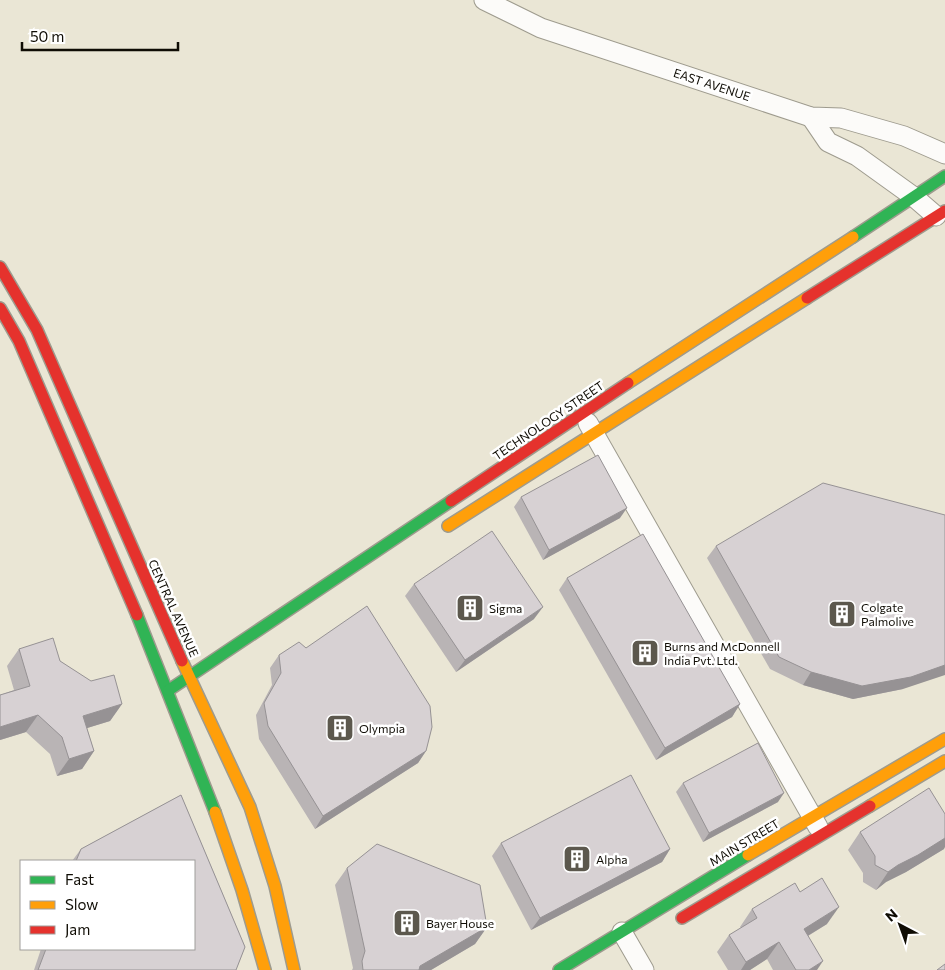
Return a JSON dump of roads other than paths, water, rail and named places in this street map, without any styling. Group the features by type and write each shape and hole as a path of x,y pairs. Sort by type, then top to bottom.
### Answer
{"main road":[{"name":"TECHNOLOGY STREET","path":"169,690 384,552 583,413 945,176"},
{"path":"438,532 941,213"},
{"name":"CENTRAL AVENUE","path":"0,267 37,330 190,677 189,698 229,852 274,945 294,970"},
{"name":"CENTRAL AVENUE","path":"0,308 19,341 169,690 189,698 250,807 275,886 274,945 265,970"},
{"name":"MAIN STREET","path":"559,970 629,944 812,816 945,739"},
{"path":"673,923 945,761"}],"street":[{"name":"EAST AVENUE","path":"484,0 541,28 811,117 841,118 904,136 945,154"},
{"path":"811,117 828,142 857,156 914,197 941,213"},
{"path":"583,413 821,834"},
{"path":"629,944 644,970"}],"place":[{"name":"Sigma","path":"470,608"},
{"name":"Colgate Palmolive","path":"842,614"},
{"name":"Burns and McDonnell India Pvt. Ltd.","path":"645,653"},
{"name":"Olympia","path":"340,728"},
{"name":"Alpha","path":"577,859"},
{"name":"Bayer House","path":"407,923"}]}
